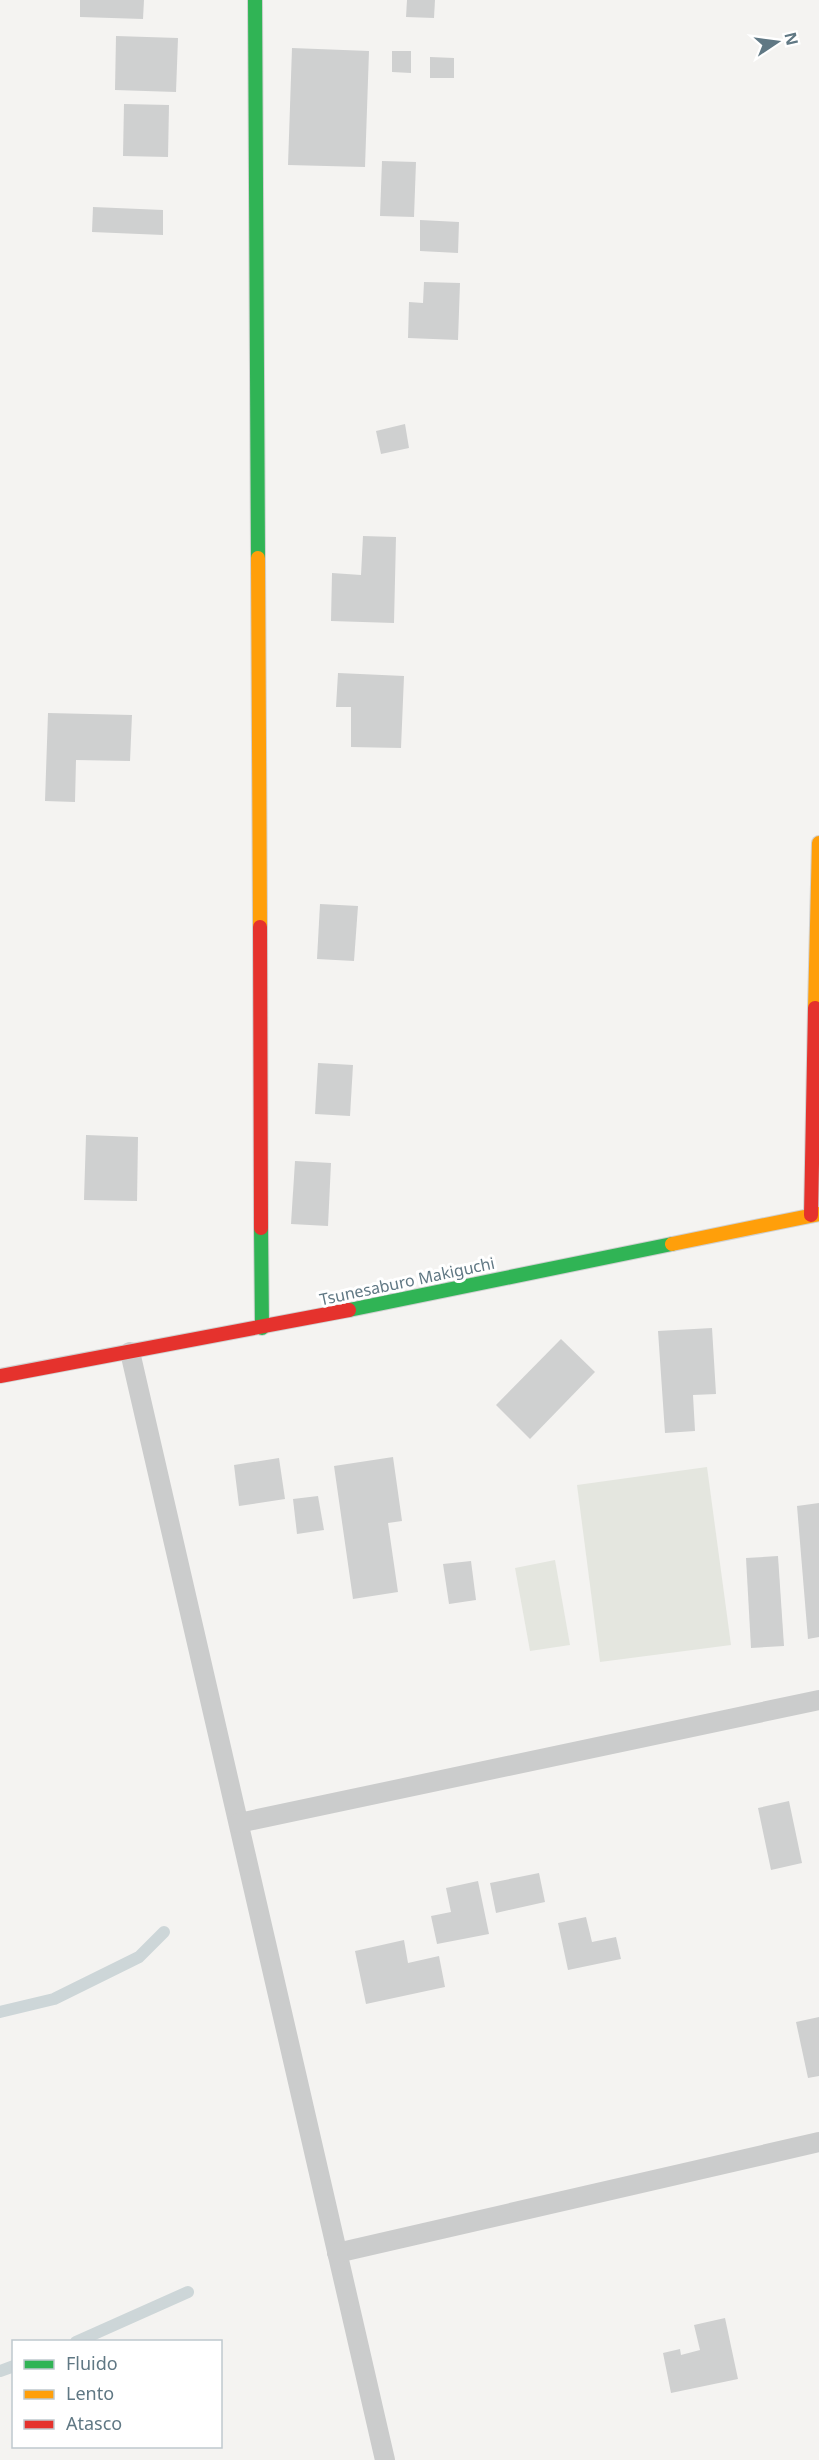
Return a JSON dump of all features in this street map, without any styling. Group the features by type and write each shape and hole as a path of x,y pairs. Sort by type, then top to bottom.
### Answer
{"street":[{"path":"255,0 262,1328"},
{"path":"815,1214 819,843"},
{"name":"Tsunesaburo Makiguchi","path":"0,1376 262,1328 815,1214"}],"lane":[{"path":"130,1352 385,2460"},
{"path":"239,1823 819,1700"},
{"path":"337,2253 819,2142"}],"shaded area":[{"path":"707,1467 731,1645 600,1662 577,1485"},
{"path":"555,1560 570,1645 530,1651 515,1568"}],"building":[{"path":"80,0 144,0 143,19 80,17"},
{"path":"407,0 435,0 434,18 406,17"},
{"path":"116,36 178,38 176,92 115,90"},
{"path":"292,48 369,51 365,167 288,165"},
{"path":"392,51 411,51 411,73 392,72"},
{"path":"430,57 454,58 454,78 430,78"},
{"path":"124,104 169,105 168,157 123,156"},
{"path":"382,161 416,162 414,217 380,216"},
{"path":"93,207 163,210 163,235 92,232"},
{"path":"420,220 459,222 458,253 420,251"},
{"path":"424,282 460,283 458,340 408,338 409,302 423,303"},
{"path":"405,424 409,448 381,454 376,431"},
{"path":"363,536 396,537 394,623 331,621 332,573 361,575"},
{"path":"338,673 404,676 401,748 351,747 351,707 336,707"},
{"path":"48,713 132,715 130,761 76,760 75,802 45,801"},
{"path":"320,904 358,906 354,961 317,959"},
{"path":"318,1063 353,1065 350,1116 315,1114"},
{"path":"86,1135 138,1137 137,1201 84,1200"},
{"path":"295,1161 331,1163 328,1226 291,1224"},
{"path":"712,1328 716,1394 693,1395 695,1431 665,1433 658,1331"},
{"path":"561,1339 595,1372 530,1439 496,1405"},
{"path":"393,1457 402,1521 388,1523 398,1592 353,1599 334,1466"},
{"path":"279,1458 285,1499 239,1506 234,1465"},
{"path":"318,1496 324,1530 297,1534 293,1499"},
{"path":"819,1503 819,1637 808,1639 797,1506"},
{"path":"778,1556 784,1646 751,1648 746,1558"},
{"path":"471,1561 476,1600 449,1604 443,1564"},
{"path":"789,1801 802,1863 771,1870 758,1808"},
{"path":"539,1873 545,1902 496,1913 490,1883"},
{"path":"478,1881 489,1934 437,1944 431,1916 451,1912 446,1888"},
{"path":"586,1917 592,1942 616,1937 621,1959 568,1970 558,1923"},
{"path":"404,1940 408,1963 439,1956 445,1987 366,2004 355,1951"},
{"path":"819,2017 819,2076 808,2078 796,2022"},
{"path":"725,2318 738,2379 671,2393 663,2353 680,2349 681,2355 700,2350 694,2325"}],"waterway":[{"path":"0,2012 54,1999 139,1957 164,1932"},
{"path":"80,2340 188,2292"},
{"path":"0,2371 12,2367"}],"traffic: fast":[{"path":"255,0 258,558"},
{"path":"261,1228 262,1328"},
{"path":"349,1310 672,1244"}],"traffic: slow":[{"path":"258,558 260,927"},
{"path":"815,1008 819,843"},
{"path":"672,1244 819,1214"}],"traffic: jam":[{"path":"260,927 261,1228"},
{"path":"811,1215 815,1008"},
{"path":"0,1376 349,1310"}]}
